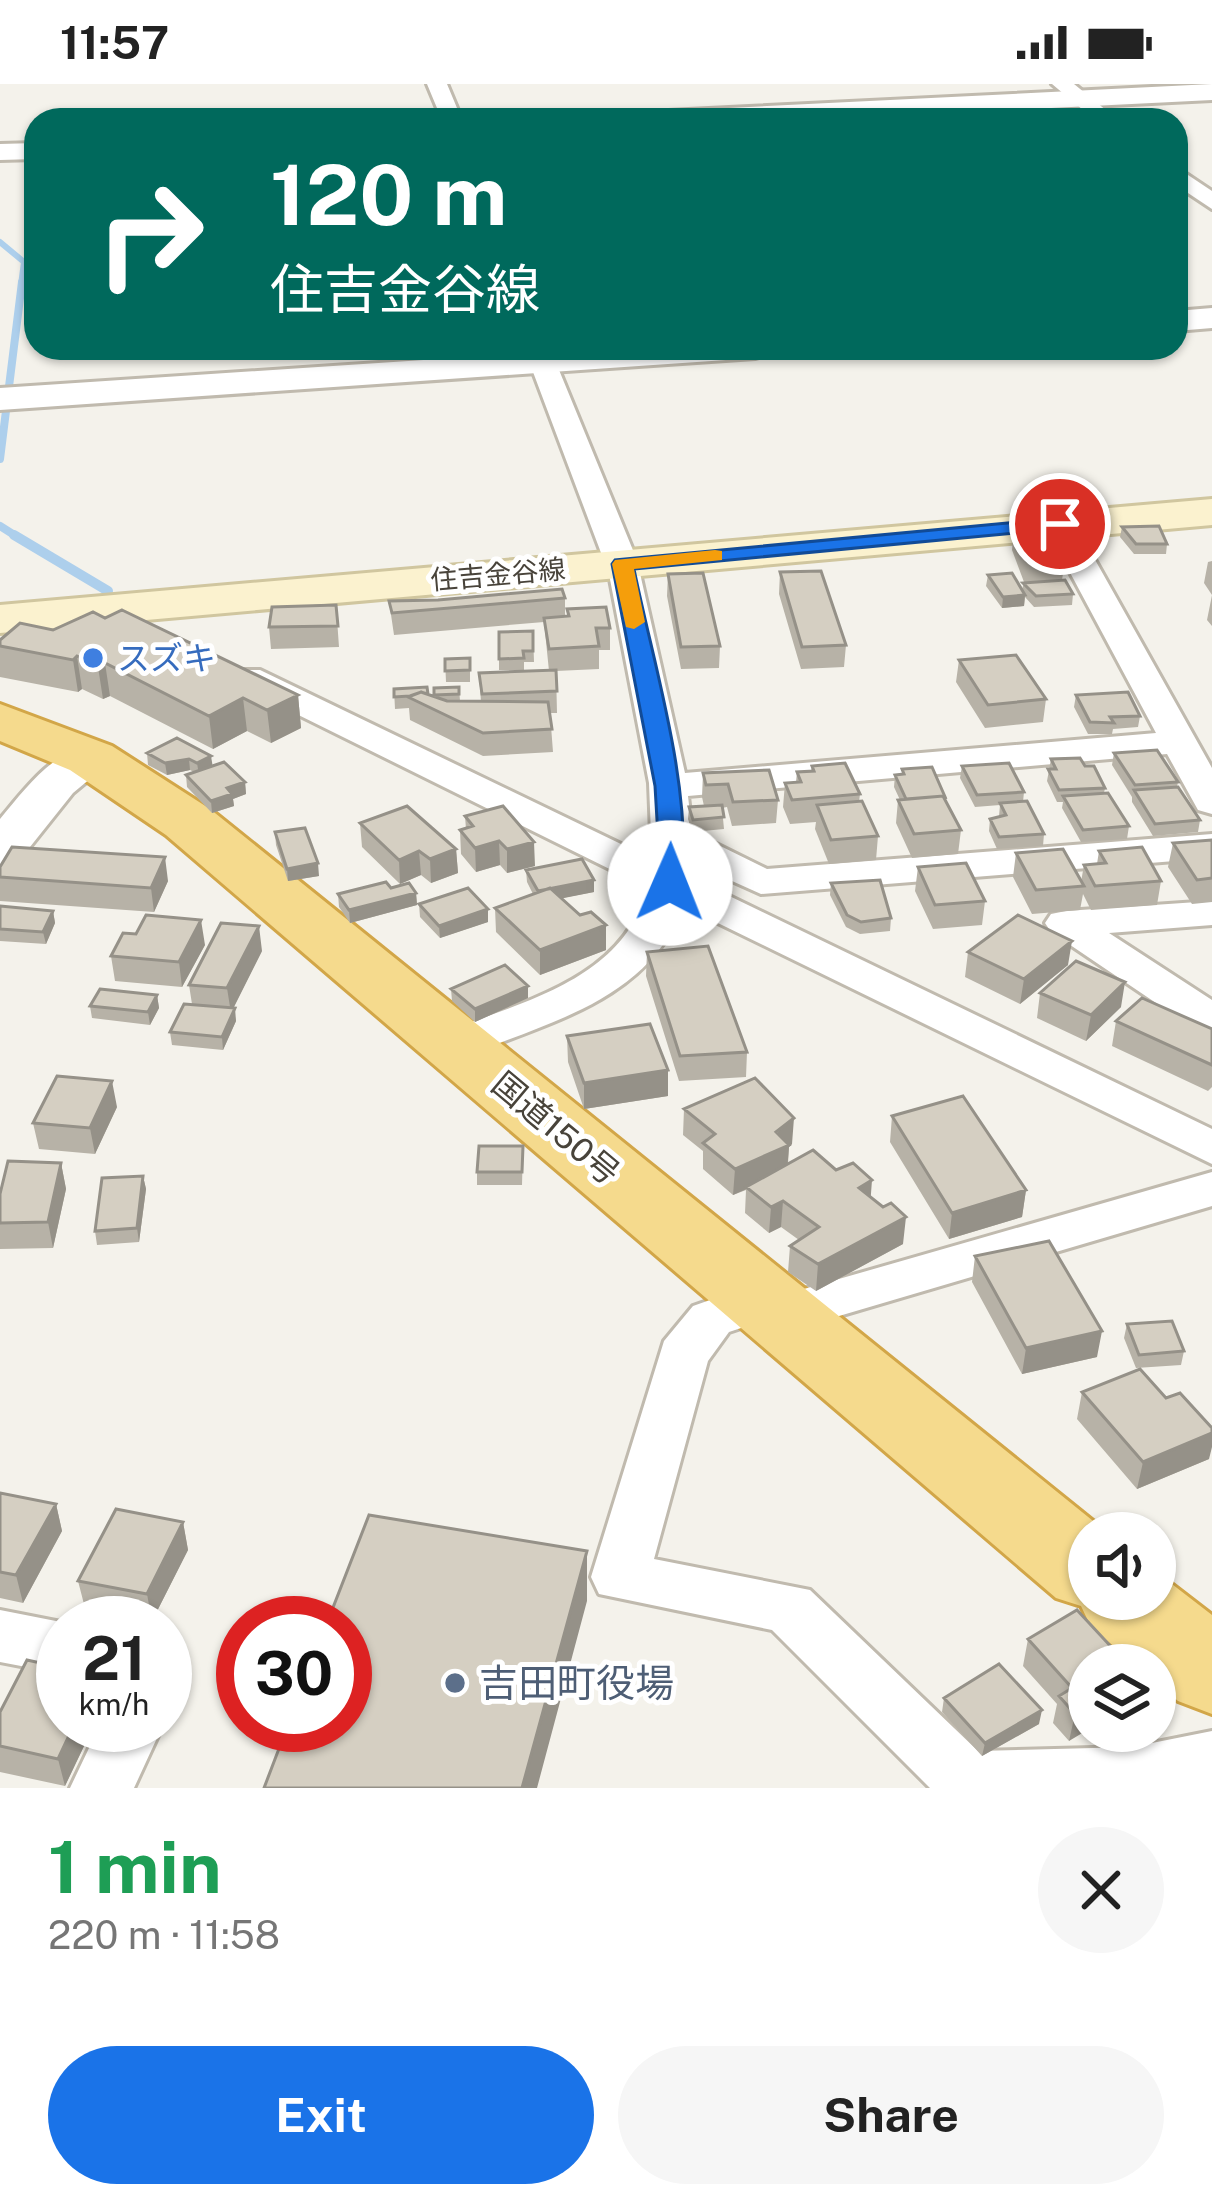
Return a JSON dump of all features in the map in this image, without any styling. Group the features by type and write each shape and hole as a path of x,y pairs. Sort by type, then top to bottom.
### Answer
{"highway":[{"name":"国道150号","path":"0,721 91,758 188,822 1068,1553"},
{"path":"1149,1620 1212,1672"}],"main road":[{"name":"住吉金谷線","path":"0,619 1212,512"}],"street":[{"path":"823,108 1071,91 1212,92"},
{"path":"1188,183 1212,202"},
{"path":"10,399 480,360"},
{"path":"455,1043 606,980 635,956 654,925 670,883 674,838 668,786 622,564 542,360"},
{"path":"1060,524 1175,742 1212,802"},
{"path":"110,608 164,635"},
{"path":"206,656 1212,1148"},
{"path":"668,786 1175,742"},
{"path":"0,850 56,783 91,758"},
{"path":"674,838 761,882 1212,846"},
{"path":"1212,913 1066,923 1212,1021"},
{"path":"1212,1190 770,1308 711,1318 683,1355 620,1577 789,1607 970,1784 1132,1776 1212,1760"},
{"path":"0,1636 36,1643"},
{"path":"102,1788 119,1752"}],"building":[{"path":"1159,526 1167,544 1136,544 1122,527"},
{"path":"1014,529 1051,529 1065,560 1027,561"},
{"path":"821,571 846,645 802,647 780,572"},
{"path":"703,573 720,646 681,647 668,574"},
{"path":"1012,573 1025,595 1003,597 988,575"},
{"path":"1065,580 1073,594 1036,596 1023,583"},
{"path":"562,589 565,598 392,613 389,601 438,600"},
{"path":"336,605 338,626 269,627 272,607"},
{"path":"606,607 610,628 596,628 599,646 549,649 544,618 569,616 567,609"},
{"path":"122,610 298,695 267,710 243,698 209,716 105,663 98,667 77,656 73,660 0,646 0,640 20,623 53,630 93,612 105,618"},
{"path":"533,631 533,651 523,651 524,658 499,659 499,632"},
{"path":"1016,655 1046,699 988,705 959,660"},
{"path":"470,658 470,670 445,671 445,659"},
{"path":"556,670 557,691 482,694 479,673"},
{"path":"427,687 428,694 394,697 394,689"},
{"path":"459,687 459,694 434,695 434,688"},
{"path":"421,692 447,701 548,702 552,729 483,733 408,697"},
{"path":"1128,692 1140,716 1110,717 1114,723 1090,722 1076,695"},
{"path":"177,738 211,756 197,763 189,759 165,763 147,753"},
{"path":"1157,750 1178,782 1135,785 1114,753"},
{"path":"1080,758 1085,766 1094,766 1105,788 1059,790 1048,769 1056,769 1051,759"},
{"path":"224,762 245,782 227,788 232,794 211,801 186,775"},
{"path":"845,763 860,794 792,800 785,783 801,782 797,772"},
{"path":"1009,763 1024,792 977,795 962,766"},
{"path":"932,767 946,799 906,799 895,775 904,774 902,769"},
{"path":"769,770 778,800 733,802 728,784 706,785 703,773"},
{"path":"1178,787 1200,820 1155,824 1134,790"},
{"path":"1108,793 1129,826 1083,830 1063,796"},
{"path":"943,796 961,830 914,834 898,800"},
{"path":"862,801 878,836 831,840 817,805"},
{"path":"1027,801 1044,834 999,837 990,819 1006,815 1000,803"},
{"path":"722,805 724,817 693,820 689,807"},
{"path":"407,806 456,849 430,859 419,851 399,860 360,823"},
{"path":"503,806 534,842 507,849 499,841 475,848 460,830 473,826 465,816"},
{"path":"305,828 318,863 287,869 275,832"},
{"path":"1212,840 1212,878 1197,880 1173,843"},
{"path":"12,847 165,857 151,888 0,877 0,867"},
{"path":"1142,847 1161,881 1095,886 1084,865 1106,863 1099,851"},
{"path":"1063,849 1084,886 1036,890 1016,853"},
{"path":"582,859 594,880 538,891 526,870"},
{"path":"966,863 985,901 935,905 918,867"},
{"path":"880,880 891,918 861,922 847,915 831,883"},
{"path":"386,882 391,888 409,883 416,893 349,910 338,894"},
{"path":"468,888 488,909 439,926 419,904"},
{"path":"550,888 580,915 591,912 606,925 540,950 495,908"},
{"path":"0,906 53,911 43,932 0,929"},
{"path":"146,915 201,920 179,962 111,956 123,933 136,934"},
{"path":"1018,915 1072,941 1024,979 968,952"},
{"path":"221,923 259,926 227,988 189,985"},
{"path":"708,946 747,1052 680,1056 647,952"},
{"path":"1076,961 1125,982 1091,1015 1040,993"},
{"path":"505,965 528,986 475,1009 451,989"},
{"path":"100,989 157,995 148,1012 90,1006"},
{"path":"1142,998 1212,1029 1212,1065 1116,1021"},
{"path":"184,1004 235,1008 222,1037 170,1032"},
{"path":"650,1024 668,1070 584,1083 567,1036"},
{"path":"57,1076 112,1081 90,1128 33,1123"},
{"path":"755,1078 794,1118 776,1132 789,1145 735,1169 703,1143 715,1134 684,1109"},
{"path":"963,1096 1026,1190 952,1213 892,1116"},
{"path":"479,1146 523,1146 522,1172 477,1172"},
{"path":"813,1150 836,1170 853,1163 872,1180 859,1188 883,1207 891,1203 906,1217 818,1264 790,1246 819,1227 783,1201 771,1207 746,1187"},
{"path":"8,1161 61,1163 48,1222 0,1223 0,1194"},
{"path":"143,1176 137,1228 95,1231 102,1178"},
{"path":"1049,1241 1102,1331 1026,1348 975,1256"},
{"path":"1172,1321 1184,1351 1139,1355 1127,1324"},
{"path":"1140,1369 1166,1398 1180,1393 1212,1433 1143,1462 1082,1392"},
{"path":"0,1493 56,1504 16,1575 0,1572"},
{"path":"116,1509 183,1522 147,1594 78,1581"},
{"name":"吉田町役場","path":"369,1515 587,1551 522,1788 264,1788 278,1752 372,1752 372,1596 338,1596"},
{"path":"1068,1615 1068,1620 1086,1620 1109,1644 1068,1644 1068,1684 1028,1639"},
{"path":"27,1660 36,1662 36,1752 61,1752 58,1759 0,1746 0,1712"},
{"path":"999,1664 1042,1710 985,1743 944,1698"}],"waterway":[{"path":"0,242 24,262 21,285"},
{"path":"0,459 22,282"},
{"path":"0,526 18,538"},
{"path":"14,535 18,538"},
{"path":"18,538 108,591"}],"slow traffic":[{"path":"634,622 622,564 715,556"}],"place":[{"name":"スズキ","path":"93,658"},
{"name":"吉田町役場","path":"455,1683"}],"route":[{"path":"670,883 674,838 668,786 622,564 1060,524"}]}
